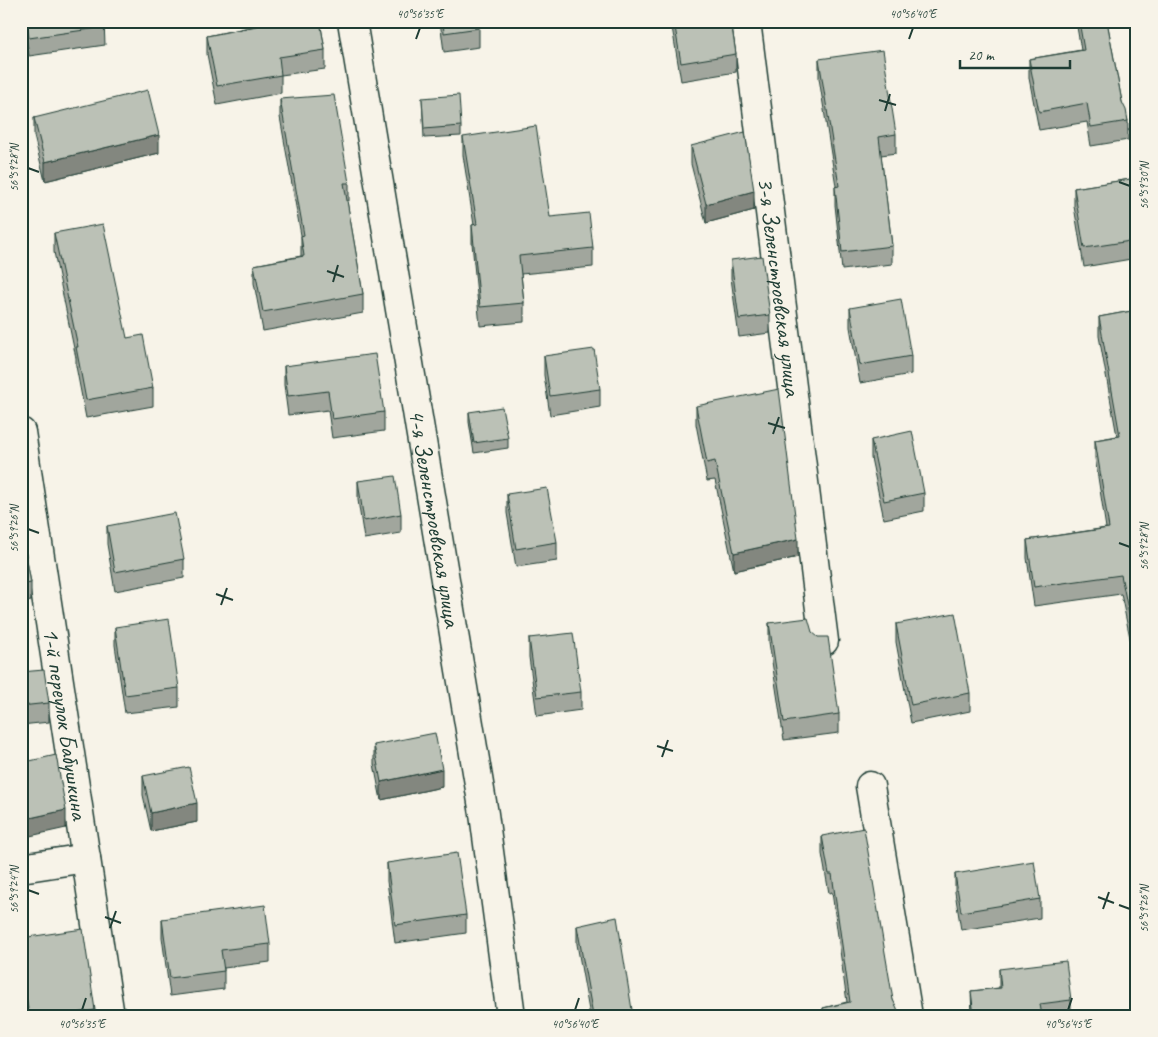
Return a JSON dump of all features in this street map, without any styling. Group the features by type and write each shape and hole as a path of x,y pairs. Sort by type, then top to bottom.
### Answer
{"street":[{"name":"4-я Зеленстроевская улица","path":"352,21 484,814 511,1016"},
{"name":"3-я Зеленстроевская улица","path":"746,21 824,642"},
{"path":"1120,21 1137,118"},
{"name":"1-й переулок Бабушкина","path":"21,432 110,1016"},
{"path":"870,786 908,1016"},
{"path":"21,868 86,858"}],"building":[{"path":"27,21 104,21 105,27 29,38"},
{"path":"271,21 320,21 325,50 279,57 281,75 217,86 207,36 271,23"},
{"path":"443,21 478,21 479,28 444,33"},
{"path":"674,21 731,21 736,54 681,63"},
{"path":"1079,21 1107,21 1122,102 1128,121 1091,127 1087,103 1039,112 1029,59 1084,50"},
{"path":"883,50 896,134 879,137 892,246 842,252 835,187 839,186 819,59"},
{"path":"148,90 159,135 45,162 34,118"},
{"path":"334,95 349,183 344,183 363,294 263,312 254,265 304,256 301,236 304,235 280,99"},
{"path":"459,95 461,126 424,129 422,98"},
{"path":"536,126 550,217 589,213 593,248 519,256 524,303 480,307 472,225 477,224 463,137"},
{"path":"745,132 754,191 706,204 691,146"},
{"path":"1137,178 1137,240 1084,248 1074,188"},
{"path":"103,224 127,338 143,335 153,388 86,400 76,347 78,347 54,233"},
{"path":"762,256 770,315 739,319 731,260"},
{"path":"901,299 911,356 860,365 850,308"},
{"path":"1137,310 1137,654 1121,575 1034,587 1027,540 1109,528 1095,440 1120,436 1099,317"},
{"path":"594,349 600,389 550,396 544,356"},
{"path":"375,354 384,412 332,419 328,391 288,396 284,366"},
{"path":"779,389 798,539 734,553 715,461 707,463 696,406"},
{"path":"502,407 508,438 474,443 469,412"},
{"path":"912,431 924,493 884,501 871,440"},
{"path":"395,476 401,514 364,521 358,481"},
{"path":"547,488 557,542 516,549 507,494"},
{"path":"175,513 184,559 115,572 107,526"},
{"path":"21,528 31,583 21,585"},
{"path":"955,613 970,693 911,705 896,624"},
{"path":"808,618 812,632 818,637 828,637 839,714 784,722 769,623"},
{"path":"169,619 179,688 125,695 115,627"},
{"path":"573,633 581,692 537,697 529,638"},
{"path":"44,670 49,703 21,706 21,672"},
{"path":"435,733 442,769 381,782 374,745"},
{"path":"56,755 66,810 21,820 21,763"},
{"path":"189,767 197,803 151,813 143,776"},
{"path":"864,828 893,1000 899,1016 824,1016 823,1008 850,1002 832,874 829,874 822,836"},
{"path":"457,853 466,915 395,925 387,863"},
{"path":"1034,861 1040,899 961,912 955,874"},
{"path":"265,905 270,944 221,950 224,971 170,978 162,919"},
{"path":"617,917 633,1016 593,1016 577,926"},
{"path":"83,929 95,1010 55,1016 29,1016 21,961 21,938"},
{"path":"1066,961 1071,1000 1040,1004 1042,1016 974,1016 971,991 1001,988 999,969"}]}
